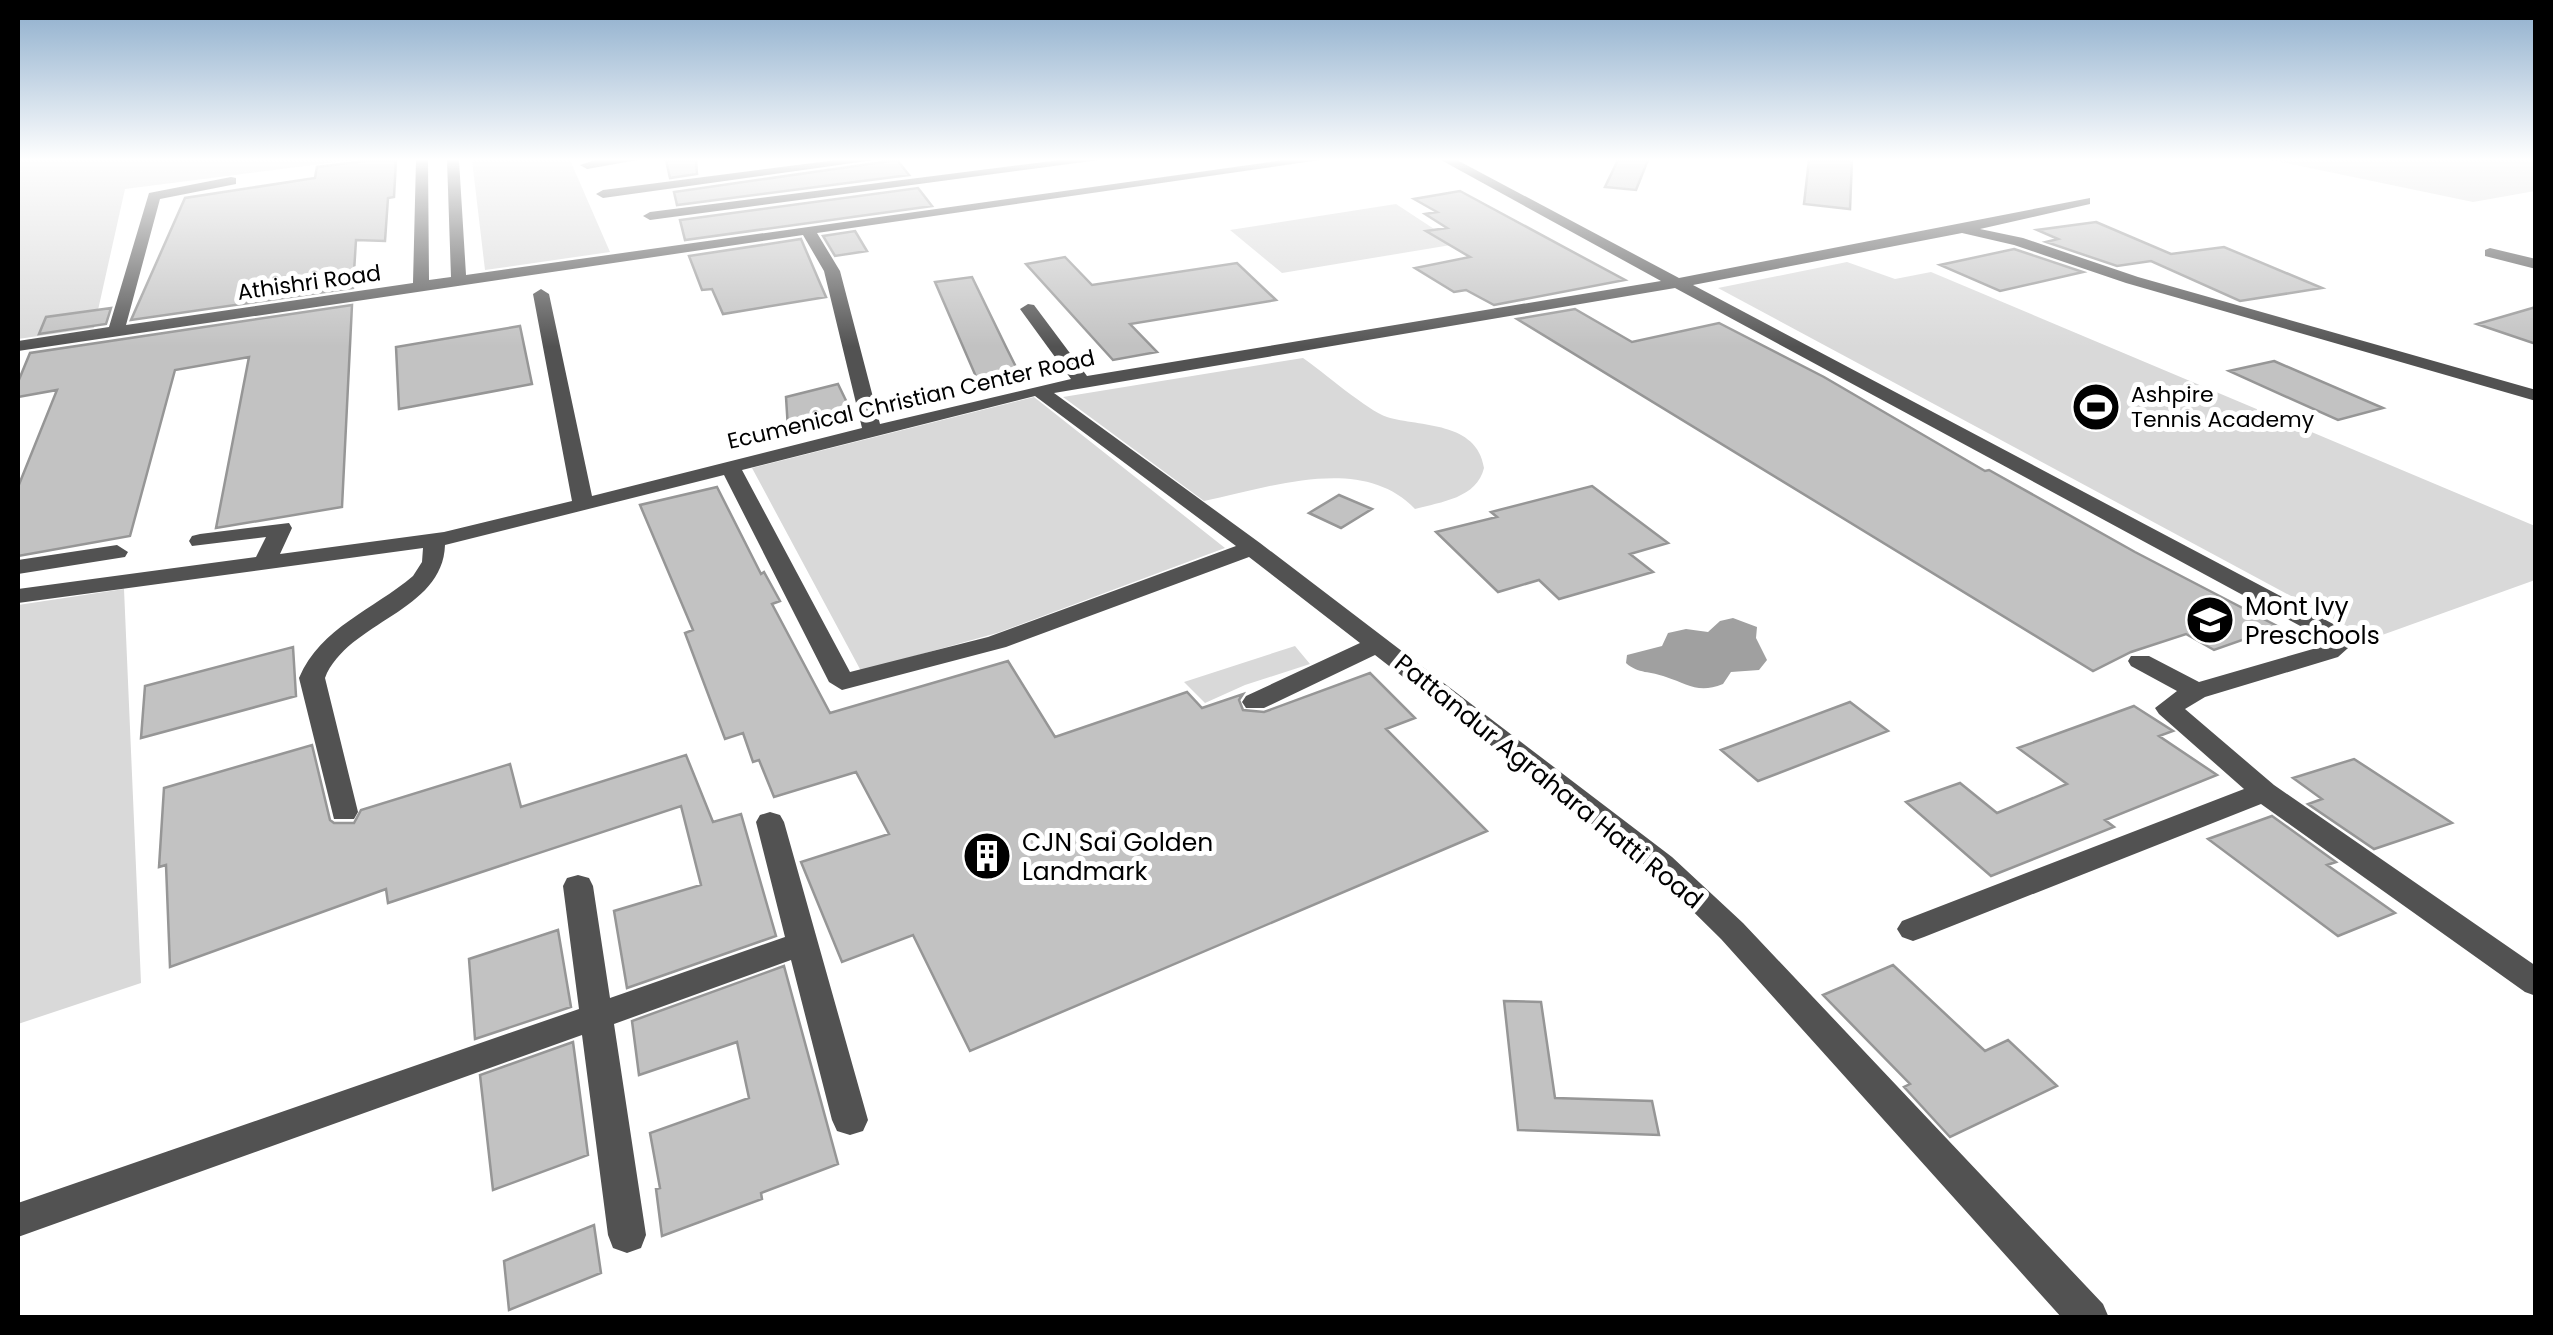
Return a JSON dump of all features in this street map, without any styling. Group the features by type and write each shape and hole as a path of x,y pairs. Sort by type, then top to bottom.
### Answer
{"street":[{"path":"117,332 118,316 146,222"},
{"path":"420,289 421,222"},
{"path":"456,222 459,284"},
{"name":"Athishri Road","path":"18,346 875,222"},
{"path":"1565,222 2344,640 2329,652 2196,691 2168,708 2264,792 2536,983"},
{"name":"Ecumenical Christian Center Road","path":"18,596 434,540 1038,390 1679,282 1988,222"},
{"path":"1962,228 2018,241 2132,280 2536,396"},
{"path":"808,231 832,271 872,430"},
{"path":"2490,252 2536,264"},
{"path":"542,294 583,505"},
{"path":"1028,308 1082,383"},
{"name":"Pattandur Agrahara Hatti Road","path":"1038,390 1252,548 1662,864 1744,944 2089,1318"},
{"path":"730,466 842,682 997,642 1252,548"},
{"path":"200,541 281,528 264,564"},
{"path":"344,812 312,678 314,667 336,642 420,584 433,565 434,540"},
{"path":"18,567 117,552"},
{"path":"1256,702 1378,644"},
{"path":"2140,661 2196,691"},
{"path":"1912,929 2264,792"},
{"path":"770,822 850,1120"},
{"path":"578,886 627,1235"},
{"path":"18,1220 804,943"}],"shaded area":[{"path":"18,222 118,222 94,328 18,339"},
{"path":"479,222 597,222 610,252 485,270"},
{"path":"1279,222 1424,222 1457,244 1282,273 1230,230"},
{"name":"Ashpire Tennis Academy","path":"1847,262 1895,279 1931,272 2535,526 2535,580 2371,639 1718,288"},
{"path":"1303,358 1387,417 1445,429 1471,442 1484,468 1480,478 1457,497 1415,509 1393,492 1369,482 1342,478 1285,483 1204,501 1063,397"},
{"path":"1034,397 1225,548 997,633 861,671 752,468"},
{"path":"124,589 141,983 18,1024 18,605"},
{"path":"1733,618 1757,627 1756,638 1767,660 1759,670 1731,672 1723,684 1700,688 1640,671 1626,663 1627,655 1662,646 1668,633 1686,629 1708,632 1720,621"},
{"path":"1295,646 1310,664 1205,703 1184,682"}],"building":[{"path":"174,222 386,222 385,241 356,240 353,288 131,320"},
{"path":"681,222 814,222 685,240"},
{"path":"1438,222 1518,222 1625,280 1494,305 1466,290 1454,292 1415,268 1470,257 1426,231 1447,228"},
{"path":"2097,222 2171,254 2224,247 2322,288 2240,301 2151,261 2117,266 2046,242 2058,239 2037,230"},
{"path":"855,231 867,251 835,256 823,236"},
{"path":"801,239 826,297 723,314 712,289 702,290 689,256"},
{"path":"2014,249 2083,272 2000,291 1940,265"},
{"path":"1065,257 1092,285 1237,263 1276,300 1130,324 1157,352 1113,360 1026,264"},
{"path":"972,277 1019,373 977,379 935,282"},
{"path":"352,305 342,507 216,528 249,357 175,370 130,536 18,556 18,487 57,390 18,397 18,382 30,353"},
{"path":"2536,307 2536,344 2477,324"},
{"path":"111,308 106,324 39,334 46,317"},
{"path":"1575,309 1632,342 1719,323 1824,377 1985,471 2279,627 2214,650 2186,634 2131,652 2093,671 1517,319"},
{"path":"520,326 532,384 399,409 396,347"},
{"path":"2274,361 2383,408 2338,420 2229,371"},
{"path":"838,384 852,413 847,414 849,420 788,429 786,397"},
{"path":"1592,486 1668,543 1630,554 1653,572 1559,599 1539,580 1498,592 1436,532 1497,517 1491,512"},
{"path":"717,487 761,574 764,572 780,601 772,604 830,713 1008,661 1055,737 1187,692 1202,708 1243,694 1239,700 1243,710 1264,712 1370,673 1415,718 1386,729 1487,831 970,1051 913,935 842,962 801,862 889,834 856,772 774,797 759,760 753,762 743,733 725,739 685,633 693,630 640,505"},
{"path":"1339,495 1372,509 1341,528 1309,513"},
{"path":"293,647 296,696 141,738 145,686"},
{"path":"1850,702 1888,731 1758,781 1721,750"},
{"path":"2134,706 2173,731 2159,736 2217,775 2105,820 2114,827 1991,876 1906,802 1960,783 1997,813 2067,784 2018,748"},
{"path":"312,745 330,820 334,823 354,823 361,810 510,764 521,807 686,755 713,822 741,814 776,936 627,988 614,911 701,885 681,806 388,903 386,889 170,967 166,865 159,867 164,788"},
{"path":"2354,759 2452,823 2374,849 2308,804 2322,799 2293,778"},
{"path":"2272,816 2336,862 2327,865 2395,913 2338,936 2208,839"},
{"path":"558,930 571,1007 475,1039 469,959"},
{"path":"1893,965 1985,1051 2008,1040 2057,1086 1950,1137 1904,1087 1910,1084 1823,995"},
{"path":"784,966 838,1164 761,1193 762,1199 662,1236 656,1189 660,1188 650,1133 749,1098 737,1042 639,1075 632,1021"},
{"path":"1504,1001 1541,1002 1555,1098 1652,1101 1659,1135 1518,1130"},
{"path":"573,1042 588,1155 493,1190 480,1075"},
{"path":"594,1225 601,1273 509,1310 504,1261"}],"place":[{"name":"Ashpire Tennis Academy","path":"2096,407"},
{"name":"Mont Ivy Preschools","path":"2210,620"},
{"name":"CJN Sai Golden Landmark","path":"987,856"}]}
